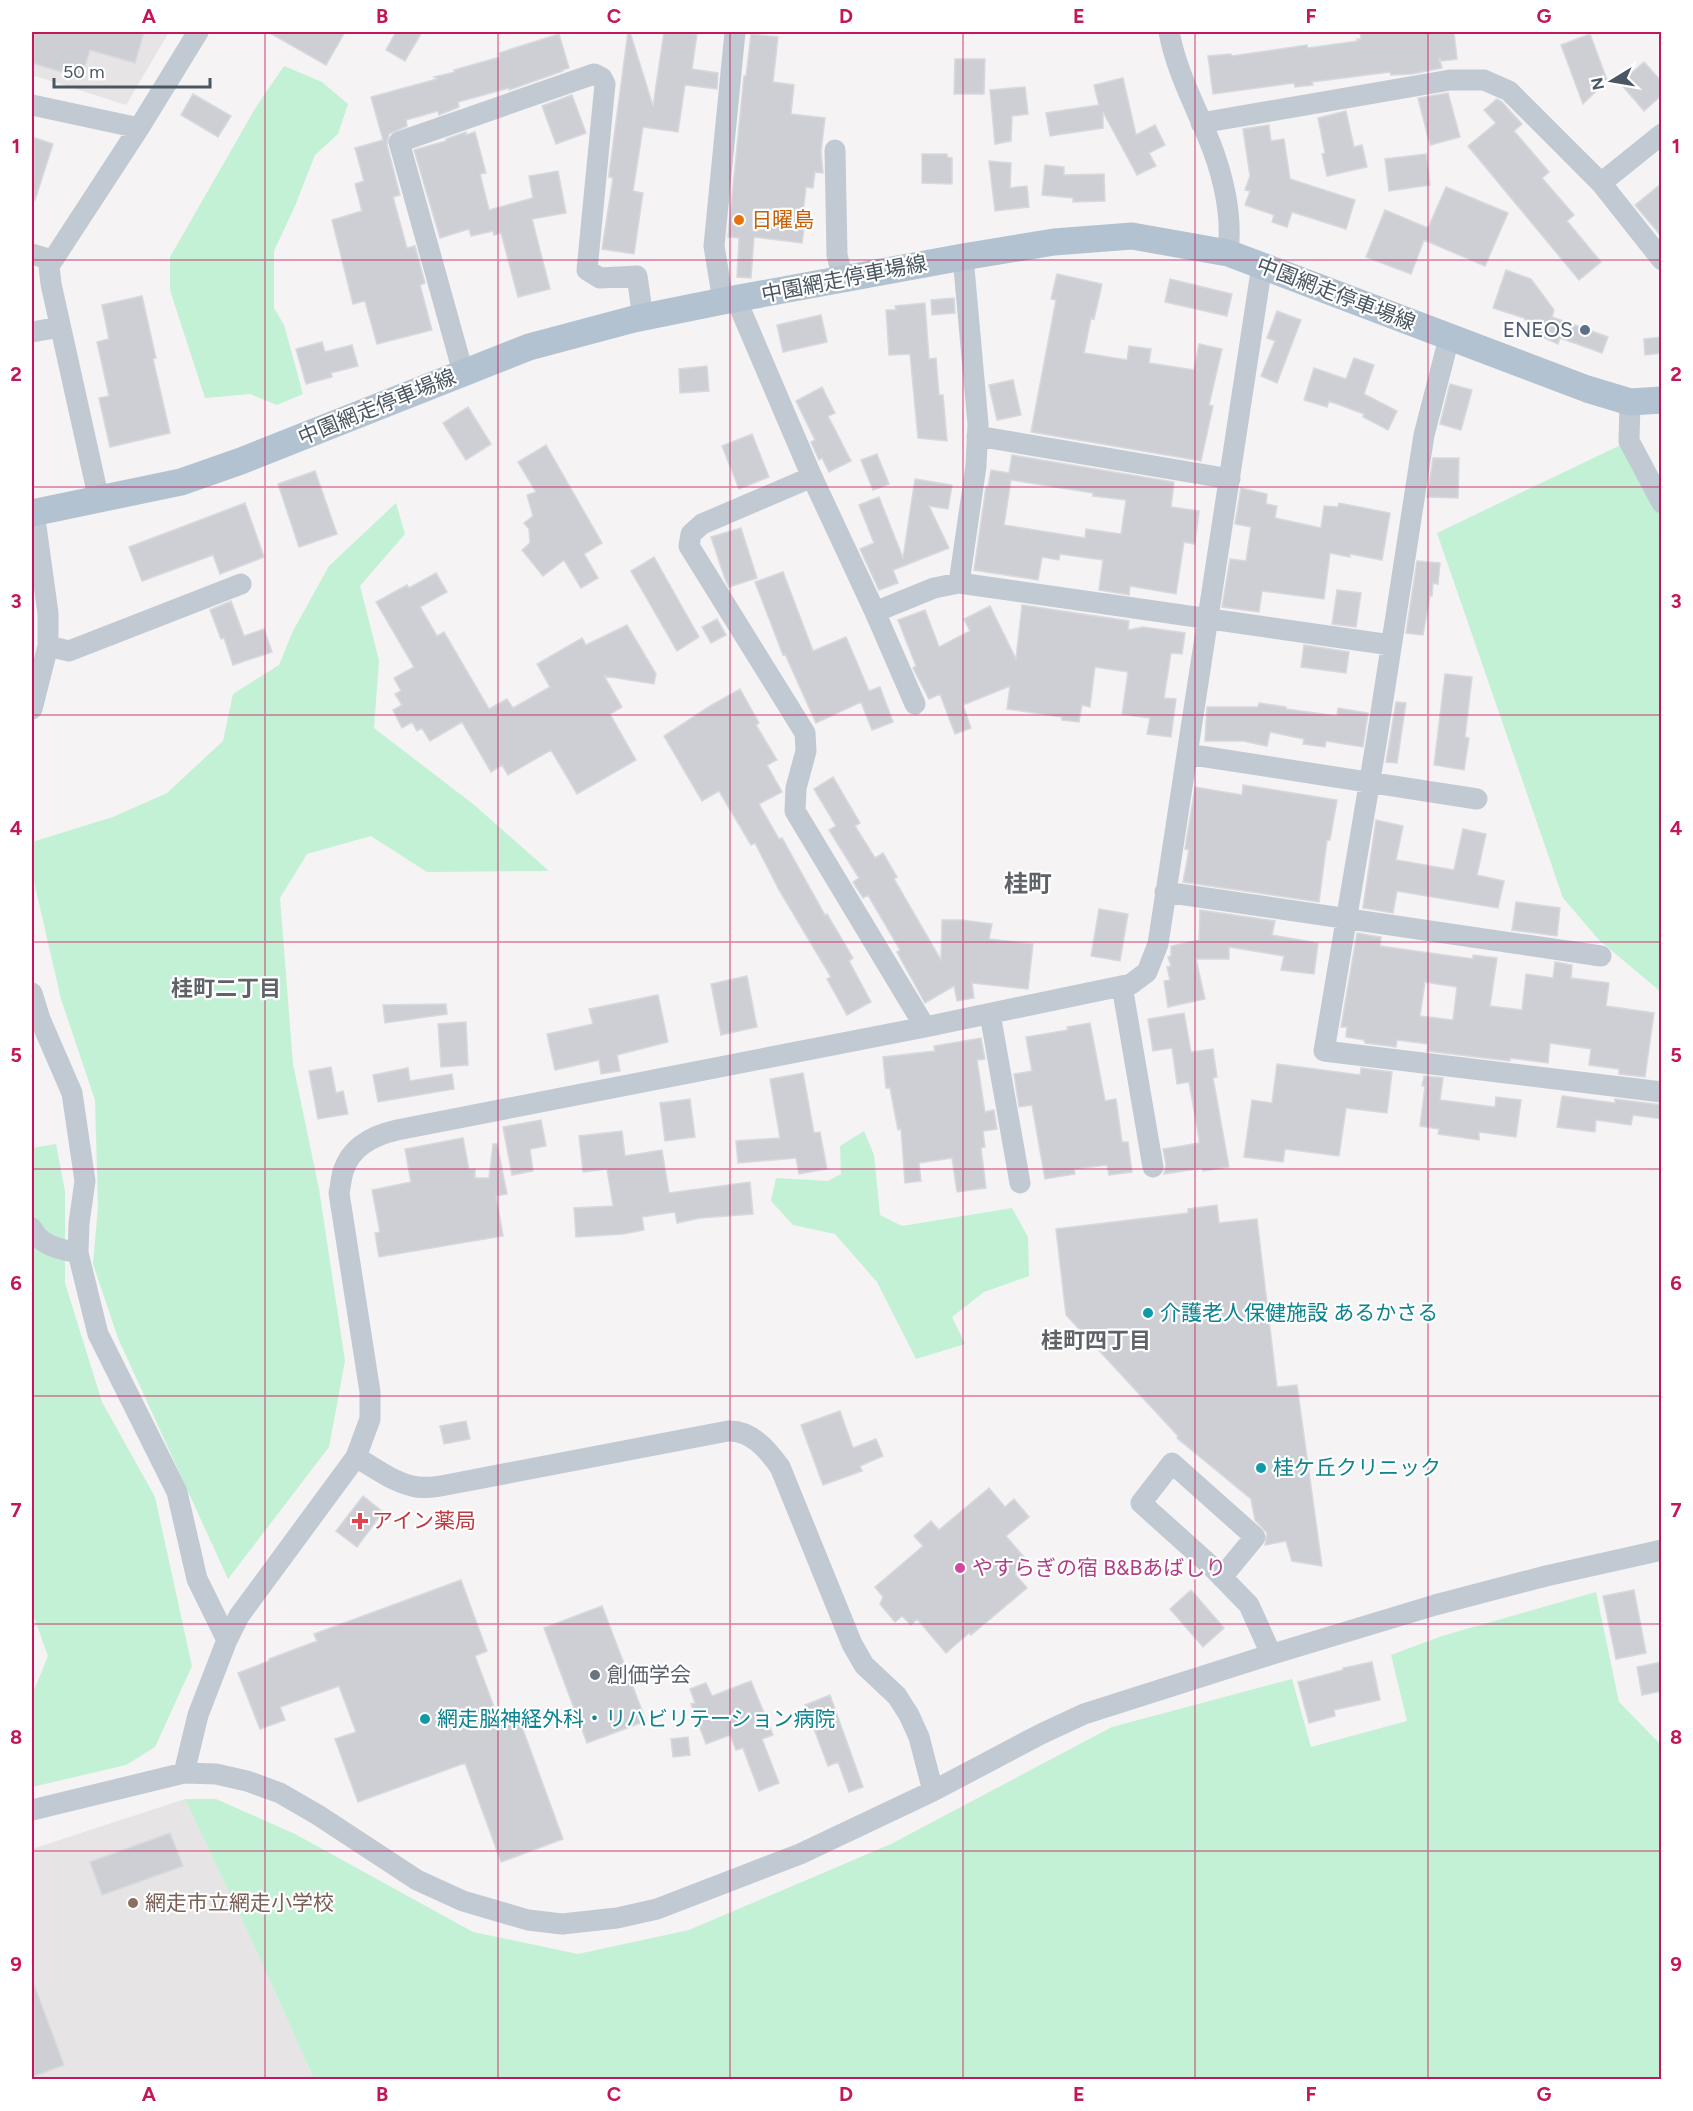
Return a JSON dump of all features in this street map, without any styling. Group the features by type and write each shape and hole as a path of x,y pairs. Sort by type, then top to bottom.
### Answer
{"main road":[{"name":"中園網走停車場線","path":"33,513 181,482 241,461 529,347 643,318 963,256 1054,242 1132,236 1228,253 1587,389 1630,402 1662,400"}],"street":[{"path":"99,500 60,327 49,266 198,32"},
{"path":"735,32 714,246 729,300 875,612 915,704"},
{"path":"1169,32 1184,84 1214,153 1229,220 1228,253"},
{"path":"463,372 399,142 594,74 602,78 605,84 587,270 600,278 638,276 643,318"},
{"path":"1201,123 1450,80 1484,80 1509,91 1601,183 1662,260"},
{"path":"32,105 139,128"},
{"path":"1601,183 1662,134"},
{"path":"835,150 837,255 843,279"},
{"path":"32,254 52,260"},
{"path":"959,583 976,466 978,424 963,256"},
{"path":"184,1773 198,1715 227,1640 249,1601 356,1457 370,1419 371,1401 339,1193 346,1164 366,1142 376,1135 396,1130 925,1027 1122,986 1131,984 1147,972 1158,944 1262,265"},
{"path":"32,332 60,327"},
{"path":"1449,338 1424,435 1370,783 1324,1051 1662,1092"},
{"path":"1630,402 1629,441 1662,503"},
{"path":"977,436 1230,479"},
{"path":"812,477 702,524 691,534 689,546 805,733 806,751 796,788 795,811 925,1027"},
{"path":"32,709 48,646 48,613 33,513"},
{"path":"875,612 934,588 959,583 1391,645"},
{"path":"48,646 69,651 241,584"},
{"path":"1187,754 1477,799"},
{"path":"1165,892 1600,956"},
{"path":"1122,986 1153,1167"},
{"path":"32,993 40,1019 72,1093 85,1181 79,1223 78,1253 98,1334 177,1492 197,1579 227,1640"},
{"path":"990,1014 1020,1183"},
{"path":"32,1228 36,1237 56,1248 78,1253"},
{"path":"356,1457 394,1479 413,1487 424,1488 728,1431 736,1431 756,1441 768,1450 780,1467 852,1644 864,1665 897,1696 909,1715 919,1737 933,1791"},
{"path":"1222,1577 1254,1537 1173,1463 1141,1503 1222,1577 1249,1605 1271,1654"},
{"path":"32,1810 184,1773 216,1774 247,1781 280,1793 417,1880 463,1901 528,1920 562,1924 617,1918 657,1909 800,1854 933,1791 1084,1714 1271,1654 1436,1605 1546,1576 1662,1550"}],"shaded area":[{"path":"32,32 169,32 126,105 32,75"},
{"name":"網走市立網走小学校","path":"185,1799 314,2079 32,2079 32,1849"}],"green space":[{"path":"284,66 322,82 348,104 338,134 315,155 274,251 274,308 284,325 303,394 277,405 250,394 205,398 170,290 170,257 256,107"},
{"path":"1629,441 1661,503 1661,992 1599,940 1563,898 1437,533"},
{"path":"396,503 405,534 360,586 379,660 374,728 473,804 549,871 427,872 371,836 307,854 280,898 293,1064 319,1189 345,1361 329,1447 228,1579 118,1338 93,1264 98,1207 95,1100 61,999 32,873 32,842 113,817 167,793 223,741 233,694 279,665 293,631 329,566"},
{"path":"864,1131 874,1155 880,1215 902,1226 1012,1208 1028,1237 1029,1276 984,1292 952,1317 965,1344 916,1359 877,1282 835,1234 793,1225 771,1201 776,1178 828,1181 841,1174 840,1146"},
{"path":"56,1144 65,1191 65,1283 102,1402 155,1497 192,1666 155,1747 126,1765 32,1787 32,1688 35,1688 48,1656 32,1612 32,1148"},
{"path":"1596,1592 1619,1702 1661,1745 1661,2079 314,2079 185,1799 216,1799 295,1834 473,1932 578,1954 689,1930 891,1844 1112,1727 1292,1679 1311,1747 1407,1721 1391,1655 1442,1636"}],"building":[{"path":"32,32 144,32 135,63 90,50 81,78 32,63"},
{"path":"268,32 345,32 326,65"},
{"path":"396,32 422,32 405,61 386,50"},
{"path":"628,32 630,32 653,106 664,32 697,34 692,69 718,73 717,89 685,85 678,132 643,127 633,191 643,193 634,254 602,249 613,178 609,177 609,174"},
{"path":"1360,32 1454,32 1457,59 1442,61 1439,58 1442,68 1412,74 1391,75 1390,72 1312,82 1313,85 1295,87 1294,83 1213,94 1208,56 1231,54 1232,56 1307,45 1308,48 1358,41 1357,39 1361,39"},
{"path":"559,34 569,68 509,90 509,88 458,102 459,107 439,115 438,111 406,120 407,126 389,134 387,145 400,195 393,197 407,248 415,246 425,283 420,285 432,330 377,344 365,301 353,304 332,220 362,211 355,184 364,181 355,148 383,140 371,97 437,79 434,77 500,57 499,53"},
{"path":"751,34 778,37 773,82 794,85 791,114 825,118 821,152 823,173 815,172 813,188 806,187 802,243 754,237 751,278 737,277 739,238 728,237 744,76 746,76"},
{"path":"1590,34 1607,80 1583,104 1561,45"},
{"path":"955,59 985,59 984,94 954,94"},
{"path":"1644,62 1662,82 1662,95 1644,111 1620,83"},
{"path":"1123,78 1136,135 1155,125 1165,145 1149,153 1156,166 1137,175 1103,112 1103,128 1050,136 1046,113 1099,105 1094,85"},
{"path":"1025,87 1028,114 1012,116 1011,141 995,144 990,90"},
{"path":"1448,93 1460,137 1430,145 1418,98"},
{"path":"193,94 231,116 218,137 181,115"},
{"path":"572,95 586,133 556,144 542,106"},
{"path":"1497,99 1522,124 1514,131 1549,172 1542,178 1574,215 1567,221 1601,262 1579,280 1468,146 1496,123 1484,110"},
{"path":"1346,111 1354,147 1362,145 1367,167 1327,176 1318,118"},
{"path":"1269,125 1271,141 1284,139 1290,179 1355,200 1346,229 1292,212 1287,227 1272,222 1274,215 1245,205 1250,191 1245,190 1250,176 1243,129"},
{"path":"466,132 466,135 475,132 486,173 480,174 489,210 533,198 529,176 558,171 566,213 532,219 550,289 518,297 501,233 494,235 493,231 471,236 469,229 440,238 414,150 446,141 446,139"},
{"path":"32,137 53,144 35,200 32,200"},
{"path":"922,154 947,154 947,157 952,158 952,184 922,183"},
{"path":"1426,154 1430,185 1389,191 1385,159"},
{"path":"989,161 1011,163 1010,188 1027,186 1029,207 995,211"},
{"path":"1045,165 1064,167 1064,175 1104,174 1105,201 1073,202 1073,198 1042,195"},
{"path":"1662,183 1662,237 1635,205"},
{"path":"1446,187 1508,213 1485,266 1424,240 1411,274 1366,257 1385,210 1428,228"},
{"path":"1506,270 1531,279 1554,310 1552,317 1608,337 1602,353 1560,338 1558,344 1537,335 1524,318 1493,308"},
{"path":"1057,274 1102,284 1094,319 1091,318 1084,353 1127,360 1129,346 1151,349 1149,363 1194,370 1199,344 1222,349 1209,405 1213,406 1201,461 1031,432 1056,300 1051,299"},
{"path":"1170,279 1232,294 1227,316 1165,302"},
{"path":"142,296 156,358 153,359 170,433 110,447 99,398 109,396 97,342 109,339 102,305"},
{"path":"954,298 955,313 932,315 931,300"},
{"path":"925,303 929,359 936,358 939,395 943,395 947,441 918,438 910,354 889,355 886,310 896,310 895,306"},
{"path":"1277,311 1301,320 1277,383 1261,376 1275,341 1267,338"},
{"path":"821,315 827,342 783,352 777,325"},
{"path":"1662,337 1662,353 1645,355 1644,339"},
{"path":"322,342 325,352 352,345 358,366 331,373 332,377 306,384 296,349"},
{"path":"1354,358 1374,365 1364,394 1397,411 1388,430 1363,417 1364,414 1329,401 1327,407 1304,400 1314,368 1346,379"},
{"path":"707,366 709,391 680,393 679,369"},
{"path":"1013,380 1021,415 997,420 989,385"},
{"path":"1450,384 1472,390 1461,430 1440,424"},
{"path":"822,387 835,413 828,416 851,461 829,472 822,458 819,460 811,442 815,440 796,401"},
{"path":"468,407 491,444 466,460 443,423"},
{"path":"752,434 769,477 739,489 722,446"},
{"path":"546,445 602,543 584,554 598,578 581,588 564,560 543,576 522,550 530,543 529,529 524,523 533,516 527,495 536,492 518,462"},
{"path":"877,454 889,484 873,490 861,460"},
{"path":"1012,455 1174,482 1171,507 1199,511 1195,544 1184,542 1176,594 1130,586 1129,595 1099,590 1103,560 1060,554 1059,560 1042,557 1038,580 974,570 986,487 988,487 991,470 1009,473","holes":["1011,480 1093,493 1093,496 1126,500 1121,534 1086,529 1085,538 1004,525"]},
{"path":"1433,458 1459,458 1458,498 1427,497"},
{"path":"315,471 337,534 299,547 278,484"},
{"path":"915,479 952,485 948,509 929,506 949,548 893,570 898,583 879,590 860,549 874,543 859,505 879,497 903,558"},
{"path":"1241,488 1267,494 1266,504 1277,506 1275,518 1321,528 1324,506 1338,507 1339,503 1390,513 1382,560 1330,553 1324,599 1262,591 1259,612 1222,607 1230,559 1246,561 1251,527 1235,524"},
{"path":"245,503 264,557 220,574 213,555 142,581 129,547"},
{"path":"741,528 757,578 729,587 711,537"},
{"path":"654,557 699,637 677,651 631,571"},
{"path":"1417,561 1440,563 1438,584 1433,583 1423,635 1406,633"},
{"path":"783,572 813,651 846,637 869,691 880,687 893,722 872,730 861,702 816,723 785,654 783,655 755,582"},
{"path":"436,573 447,592 420,607 437,636 444,632 489,709 507,699 513,708 550,687 537,664 582,638 586,645 627,625 656,674 654,684 604,676 622,707 610,714 636,760 577,794 551,750 508,775 502,765 491,772 462,722 430,741 422,728 417,731 412,722 402,728 393,710 402,705 395,694 401,691 394,678 414,667 376,602 407,585 409,588"},
{"path":"1337,590 1361,593 1356,627 1332,624"},
{"path":"231,601 244,636 264,629 272,652 233,665 224,638 221,639 210,610"},
{"path":"1022,605 1129,621 1128,630 1143,627 1185,633 1182,654 1171,653 1164,698 1176,699 1171,737 1147,734 1150,718 1122,714 1128,672 1095,667 1090,707 1082,705 1079,722 1062,720 1062,717 1007,709 1010,686 963,705 971,728 955,734 940,694 929,699 913,668 916,666 898,620 925,610 939,647 970,631 964,619 990,606 1016,659"},
{"path":"717,619 726,635 711,643 702,627"},
{"path":"1304,645 1349,652 1346,673 1301,667"},
{"path":"1445,674 1472,677 1465,737 1469,738 1464,770 1434,765"},
{"path":"740,689 759,723 756,725 777,760 767,765 782,792 759,804 779,839 782,838 825,915 827,914 853,958 849,961 871,1002 847,1015 827,979 831,977 779,890 755,843 751,845 719,791 702,801 664,736"},
{"path":"1396,702 1406,703 1397,763 1386,762"},
{"path":"1259,703 1337,716 1338,708 1368,713 1363,747 1326,741 1325,747 1303,744 1304,739 1270,732 1267,746 1243,741 1205,741 1207,707 1258,707"},
{"path":"833,777 860,823 855,826 875,858 883,853 897,877 894,879 941,960 942,920 992,924 989,939 1033,944 1028,989 972,983 974,998 957,1001 954,986 925,1003 897,952 900,950 868,895 863,898 853,882 859,878 829,830 836,826 814,789"},
{"path":"1243,785 1337,800 1330,840 1327,840 1319,902 1183,882 1189,850 1185,849 1195,787 1242,795"},
{"path":"1376,820 1403,826 1396,860 1454,870 1463,829 1486,834 1477,875 1504,881 1498,908 1397,891 1393,913 1363,908"},
{"path":"1516,902 1560,908 1557,936 1512,930"},
{"path":"1099,909 1128,914 1120,961 1091,956"},
{"path":"1200,910 1275,921 1272,935 1318,943 1314,974 1281,970 1284,956 1229,947 1229,959 1196,959 1205,999 1168,1007 1164,981 1170,980 1167,967 1171,966 1168,957 1171,956 1171,946 1199,940"},
{"path":"1357,933 1381,937 1380,946 1473,959 1473,955 1497,958 1490,1006 1522,1010 1526,974 1553,978 1555,962 1572,965 1571,978 1609,983 1606,1006 1654,1013 1645,1077 1619,1074 1619,1069 1589,1065 1591,1049 1550,1043 1548,1063 1510,1058 1510,1061 1427,1051 1428,1044 1397,1040 1396,1047 1365,1043 1364,1040 1346,1037 1347,1027 1341,1027","holes":["1425,982 1457,987 1453,1020 1420,1016"]},
{"path":"747,976 757,1027 721,1035 711,984"},
{"path":"658,995 668,1042 617,1055 620,1071 601,1074 599,1060 555,1070 547,1034 593,1024 589,1009"},
{"path":"446,1004 447,1014 385,1023 383,1005"},
{"path":"1184,1013 1191,1052 1213,1049 1217,1077 1213,1078 1229,1167 1203,1171 1202,1168 1164,1174 1166,1165 1163,1149 1199,1143 1199,1139 1189,1082 1177,1084 1172,1048 1153,1051 1148,1019"},
{"path":"466,1022 468,1065 441,1067 438,1024"},
{"path":"1090,1023 1105,1101 1116,1099 1122,1142 1128,1142 1132,1172 1109,1175 1107,1165 1074,1169 1075,1174 1045,1179 1032,1105 1019,1107 1014,1074 1032,1071 1026,1037 1068,1030 1067,1027"},
{"path":"981,1038 985,1059 977,1060 985,1112 994,1110 997,1129 983,1131 985,1147 981,1148 986,1188 957,1192 952,1158 919,1163 921,1181 905,1183 901,1129 898,1130 890,1088 886,1088 883,1057 935,1051 934,1046"},
{"path":"1277,1064 1360,1075 1361,1068 1392,1072 1387,1113 1346,1108 1339,1156 1285,1149 1283,1162 1244,1157 1252,1100 1272,1103"},
{"path":"331,1067 336,1093 343,1091 348,1114 318,1119 309,1071"},
{"path":"408,1068 410,1081 452,1074 454,1089 378,1102 373,1075"},
{"path":"803,1073 814,1133 820,1132 827,1169 799,1174 796,1158 738,1163 736,1141 780,1138 770,1079"},
{"path":"1424,1076 1443,1078 1440,1100 1495,1107 1496,1097 1521,1100 1516,1137 1479,1132 1479,1140 1438,1134 1439,1129 1420,1126"},
{"path":"1562,1096 1615,1103 1615,1099 1662,1105 1662,1119 1633,1115 1631,1125 1596,1120 1595,1132 1557,1127"},
{"path":"690,1099 695,1137 665,1141 660,1103"},
{"path":"541,1120 546,1146 530,1149 533,1171 512,1175 503,1127"},
{"path":"622,1131 625,1156 662,1150 669,1193 750,1182 753,1214 700,1218 677,1223 675,1212 642,1217 644,1230 623,1234 576,1237 574,1208 613,1206 607,1169 583,1172 579,1136"},
{"path":"463,1138 469,1170 475,1169 475,1178 489,1178 493,1144 497,1144 507,1194 496,1196 503,1236 379,1257 375,1233 380,1232 372,1190 411,1182 405,1149"},
{"name":"介護老人保健施設 あるかさる","path":"1217,1205 1219,1223 1257,1219 1277,1387 1297,1385 1322,1566 1292,1561 1286,1541 1265,1545 1267,1533 1255,1520 1251,1499 1177,1438 1178,1436 1066,1315 1056,1229 1188,1213 1188,1209"},
{"path":"840,1411 853,1448 876,1439 883,1456 860,1466 862,1471 823,1485 801,1425"},
{"path":"466,1421 470,1439 444,1444 440,1426"},
{"name":"やすらぎの宿 B&Bあばしり","path":"989,1488 1005,1507 1014,1499 1029,1517 1006,1536 1029,1563 1015,1574 1027,1588 946,1653 917,1619 911,1625 902,1616 895,1622 880,1604 883,1597 875,1587 923,1546 914,1536 931,1521 939,1530"},
{"name":"アイン薬局","path":"363,1496 383,1512 357,1547 336,1531"},
{"name":"網走脳神経外科・リハビリテーション病院","path":"461,1580 487,1651 475,1656 500,1723 518,1716 563,1839 501,1862 465,1763 358,1802 335,1739 356,1732 339,1686 280,1707 285,1720 260,1729 238,1673 317,1641 314,1634"},
{"path":"1191,1590 1224,1628 1203,1647 1170,1609"},
{"path":"1634,1590 1646,1653 1616,1659 1603,1596"},
{"name":"創価学会","path":"602,1606 646,1721 587,1743 544,1628"},
{"path":"1372,1662 1380,1700 1334,1710 1335,1716 1309,1723 1298,1682"},
{"path":"1662,1662 1662,1691 1642,1695 1637,1667"},
{"path":"751,1681 773,1735 762,1739 779,1783 759,1791 743,1748 736,1750 730,1735 706,1744 691,1704 695,1703 690,1689 706,1683 712,1696"},
{"path":"830,1695 863,1787 849,1792 838,1762 828,1766 805,1705"},
{"path":"688,1737 690,1755 673,1757 671,1739"},
{"path":"170,1833 183,1866 102,1895 90,1862"},
{"path":"32,1983 64,2065 32,2077"}],"place":[{"name":"日曜島","path":"739,220"},
{"name":"ENEOS","path":"1585,330"},
{"name":"介護老人保健施設 あるかさる","path":"1148,1313"},
{"name":"桂ケ丘クリニック","path":"1261,1468"},
{"name":"アイン薬局","path":"360,1521"},
{"name":"やすらぎの宿 B&Bあばしり","path":"960,1568"},
{"name":"創価学会","path":"595,1675"},
{"name":"網走脳神経外科・リハビリテーション病院","path":"425,1719"},
{"name":"網走市立網走小学校","path":"133,1903"}],"district":[{"name":"桂町","path":"1028,884"},
{"name":"桂町二丁目","path":"226,988"},
{"name":"桂町四丁目","path":"1096,1340"}]}
